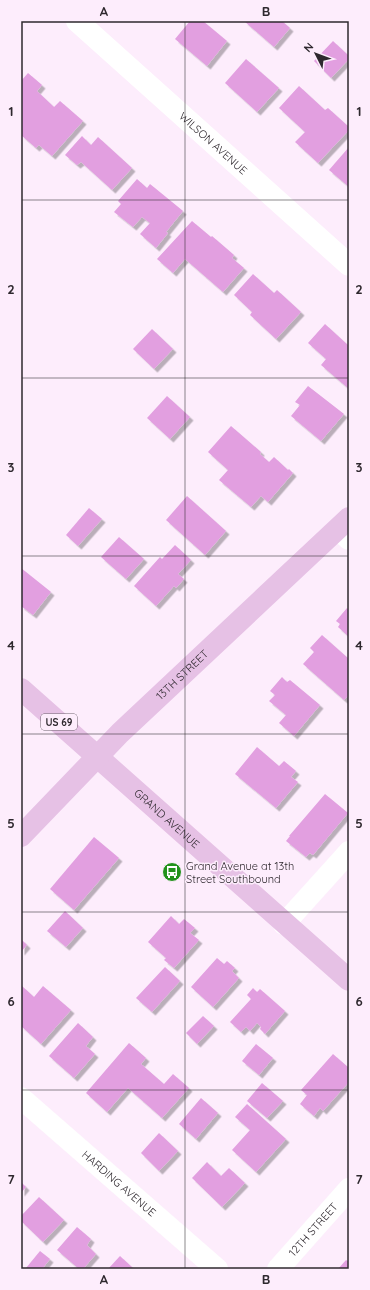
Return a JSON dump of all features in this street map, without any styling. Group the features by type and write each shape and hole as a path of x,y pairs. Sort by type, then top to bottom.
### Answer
{"main road":[{"name":"13TH STREET","path":"21,836 146,707 345,529"},
{"name":"GRAND AVENUE","path":"21,688 284,924 349,980"}],"street":[{"name":"WILSON AVENUE","path":"77,21 349,265"},
{"path":"284,924 349,852"},
{"name":"HARDING AVENUE","path":"21,1098 217,1269"},
{"name":"12TH STREET","path":"278,1269 349,1189"}],"building":[{"path":"190,21 203,21 227,41 207,66 175,39"},
{"path":"244,21 282,21 290,28 274,47"},
{"path":"333,41 349,56 349,59 331,78 314,61"},
{"path":"246,59 279,88 257,112 225,83"},
{"path":"28,73 42,85 37,91 54,107 60,101 83,121 52,156 39,145 36,148 21,135 21,81"},
{"path":"299,86 325,110 328,108 349,127 349,130 318,163 295,142 305,132 279,108"},
{"path":"82,136 91,145 98,137 132,168 112,190 81,162 77,165 65,155"},
{"path":"349,147 349,187 329,170"},
{"path":"137,179 147,188 150,184 183,211 166,232 168,233 156,248 140,234 150,223 142,217 133,227 114,212 121,204 118,201"},
{"path":"192,221 234,255 232,258 244,268 223,292 185,259 173,273 157,259"},
{"path":"253,274 274,293 277,290 301,312 276,339 250,315 252,312 234,295"},
{"path":"325,324 349,346 349,389 321,365 326,359 308,343"},
{"path":"152,329 173,349 154,369 133,349"},
{"path":"308,386 344,414 321,441 291,416 300,405 295,402"},
{"path":"167,396 190,417 170,439 147,418"},
{"path":"231,426 261,452 260,454 269,462 274,457 293,473 268,502 261,496 251,507 219,480 228,470 208,452"},
{"path":"187,496 226,531 205,555 166,520"},
{"path":"89,508 102,519 78,546 66,535"},
{"path":"119,537 144,559 126,579 101,557"},
{"path":"175,545 191,560 178,574 184,579 176,588 174,586 156,606 134,586 160,557 162,559"},
{"path":"21,568 51,592 33,615 21,606"},
{"path":"347,608 349,610 349,637 338,627 340,624 336,621"},
{"path":"322,635 349,659 349,695 344,700 303,664 314,652 310,648"},
{"path":"282,677 287,682 290,680 320,705 294,736 279,723 286,715 269,701 275,695 270,691"},
{"path":"257,747 279,766 284,761 296,771 291,777 298,782 276,808 235,774"},
{"path":"325,794 348,813 313,855 310,853 306,857 286,841"},
{"path":"94,837 119,858 74,910 50,889"},
{"path":"65,911 83,928 66,947 47,931"},
{"path":"171,916 179,924 184,919 195,928 190,933 199,940 174,968 164,960 166,958 148,942"},
{"path":"21,939 27,945 21,952"},
{"path":"217,958 224,964 227,961 235,968 232,971 239,978 213,1007 191,987"},
{"path":"165,967 180,981 152,1012 136,998"},
{"path":"22,986 34,997 43,986 71,1010 41,1044 21,1026"},
{"path":"253,988 257,992 260,989 285,1011 265,1034 257,1023 250,1031 246,1027 241,1032 230,1022 251,999 247,995"},
{"path":"203,1016 214,1026 197,1044 186,1033"},
{"path":"78,1023 93,1037 86,1046 95,1054 74,1078 49,1056"},
{"path":"129,1043 146,1058 141,1064 164,1084 173,1074 189,1088 162,1118 128,1088 107,1112 86,1093"},
{"path":"256,1044 273,1058 259,1075 242,1061"},
{"path":"333,1054 349,1068 349,1082 323,1111 320,1108 314,1116 300,1104 307,1095 301,1090"},
{"path":"262,1083 283,1101 267,1118 247,1101"},
{"path":"201,1098 218,1113 196,1139 179,1124"},
{"path":"247,1104 286,1139 256,1172 232,1150 250,1130 235,1117"},
{"path":"159,1133 178,1151 159,1171 141,1153"},
{"path":"207,1162 221,1176 229,1168 245,1183 222,1207 192,1178"},
{"path":"21,1182 26,1187 21,1193"},
{"path":"39,1197 64,1220 43,1242 21,1221 21,1216"},
{"path":"77,1227 91,1239 87,1245 96,1254 83,1269 79,1269 57,1250"},
{"path":"40,1251 50,1259 42,1269 26,1268"},
{"path":"120,1256 134,1269 108,1269"},
{"path":"346,1260 349,1262 349,1269 338,1269"}],"place":[{"name":"Grand Avenue at 13th Street Southbound","path":"172,872"}]}
